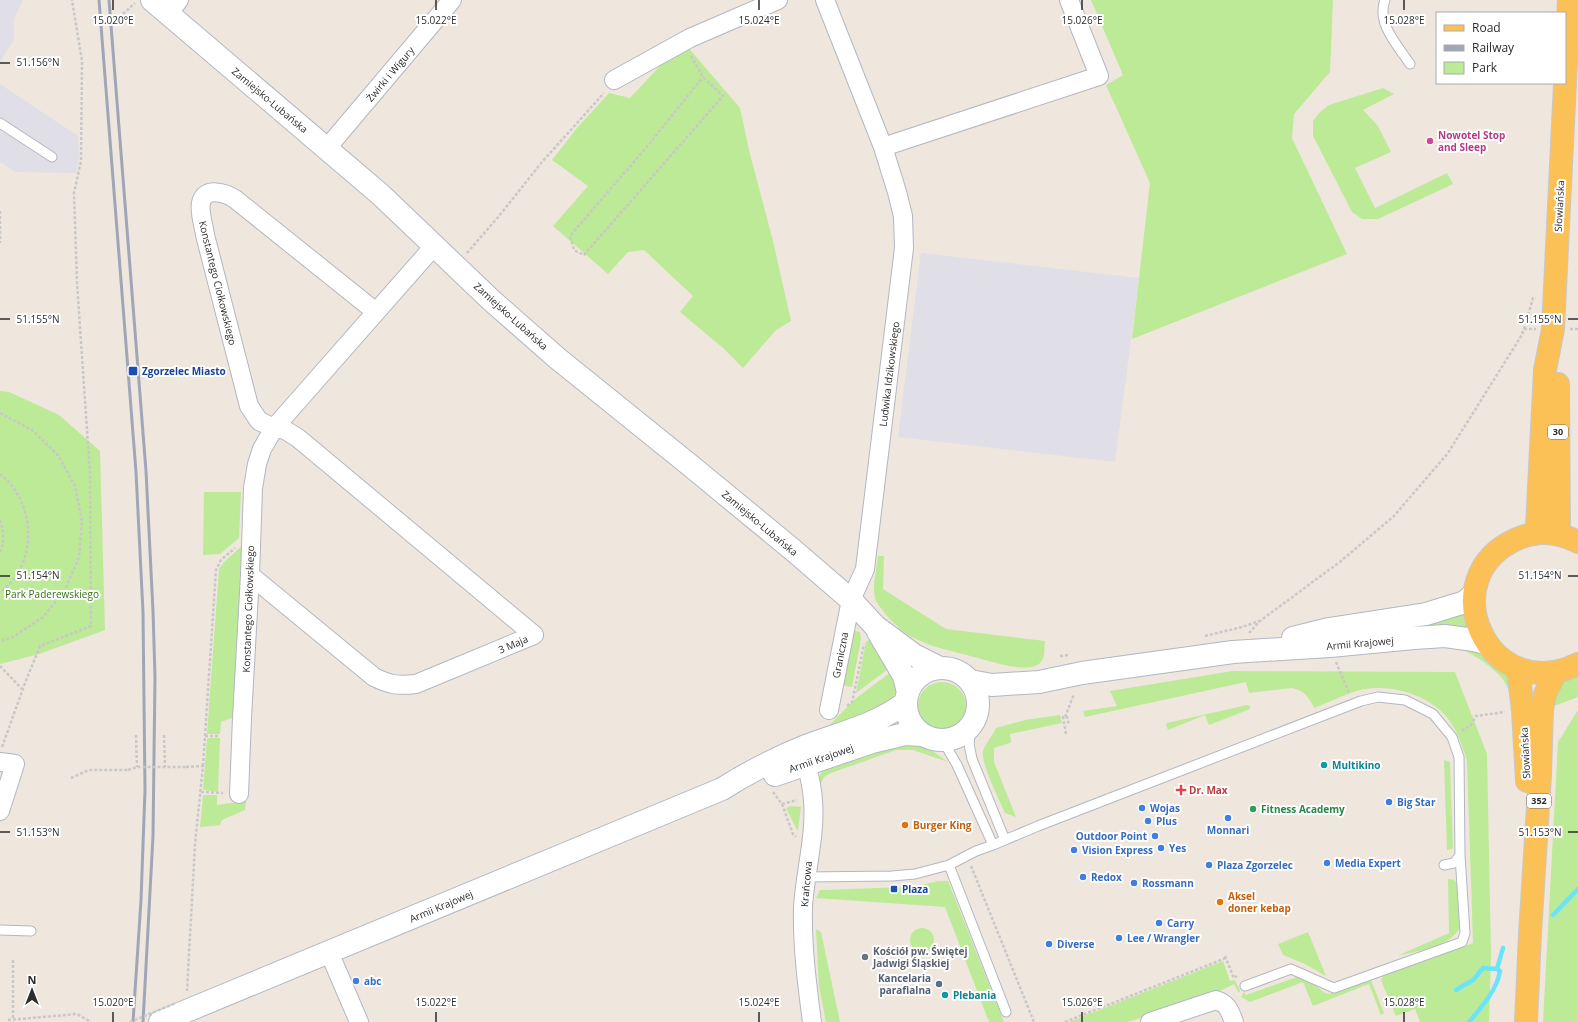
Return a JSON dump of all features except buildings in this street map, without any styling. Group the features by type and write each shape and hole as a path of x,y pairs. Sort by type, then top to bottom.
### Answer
{"main road":[{"name":"Zamiejsko-Lubańska","path":"152,0 174,7 327,148 382,195 490,300 558,358 691,466 851,600 875,626 914,655 940,668"},
{"name":"Słowiańska","path":"1566,62 1569,0"},
{"name":"Słowiańska","path":"1534,534 1537,527 1547,329 1554,298 1565,84"},
{"name":"Słowiańska","path":"1547,329 1558,370 1568,539"},
{"name":"30","path":"1568,539 1534,534 1510,542 1499,549 1483,569 1477,581 1474,594 1474,614 1486,643 1500,658 1518,668 1537,673 1556,672 1568,669 1578,664"},
{"name":"Armii Krajowej","path":"1233,652 1329,629 1426,614 1466,602 1474,594"},
{"name":"Zamiejsko-Lubańska","path":"875,626 904,676 907,697"},
{"name":"Armii Krajowej","path":"970,680 992,685 1039,682 1082,673 1233,652 1330,646 1414,638 1445,636 1486,643"},
{"path":"940,668 953,670 970,680 978,697 975,719 963,734 953,739 932,738 912,726 907,714 907,697 914,682 922,674 932,669 940,668"},
{"name":"Słowiańska","path":"1518,668 1522,698 1526,764 1530,934"},
{"name":"Słowiańska","path":"1526,1022 1540,775 1542,710 1545,694 1556,672"},
{"name":"Armii Krajowej","path":"975,719 986,705 1039,682"},
{"name":"Armii Krajowej","path":"803,756 879,720 891,713 907,697"},
{"name":"Armii Krajowej","path":"176,1008 329,952 722,789 748,773 803,756 905,734 932,738"}],"street":[{"name":"Żwirki i Wigury","path":"327,148 452,0"},
{"path":"614,80 683,42 778,0"},
{"name":"Ludwika Idzikowskiego","path":"825,0 883,147 903,216 904,248 865,569 851,600"},
{"path":"883,147 1099,76 1069,0"},
{"name":"Konstantego Ciołkowskiego","path":"274,428 260,421 249,406 205,235 201,208 203,198 216,192 226,193 236,199 376,312"},
{"name":"Konstantego Ciołkowskiego","path":"240,794 242,718 253,488 257,464 262,449 274,428 435,245"},
{"name":"3 Maja","path":"250,575 374,677 387,684 400,686 416,684 534,635 298,438 286,430 274,428"},
{"name":"Graniczna","path":"830,710 851,600"},
{"path":"0,756 15,764 0,811"},
{"name":"Krańcowa","path":"803,756 811,781 813,803 812,828 803,908 804,947 812,1022"},
{"path":"329,952 359,1022"},
{"path":"1150,1022 1216,1000 1225,1004 1230,1009 1234,1022"}],"lane":[{"path":"1385,0 1382,9 1386,28 1410,64"},
{"path":"0,123 52,157"},
{"path":"806,877 892,876 915,874 949,865 976,851 993,846 1044,823 1353,704 1378,697 1405,700 1433,714 1452,738 1459,757 1460,855 1465,933 1462,942 1334,988 1291,969 1245,986"},
{"path":"975,719 969,744 972,759 1005,840"},
{"path":"932,738 957,765 993,846"},
{"path":"1444,865 1454,863 1460,855"},
{"path":"949,865 1006,1012"},
{"path":"0,930 31,931"}],"path":[{"path":"0,756 22,690 40,646 91,626 90,474 77,283 74,193 81,161 82,61 72,0"},
{"path":"683,42 703,77 723,96 584,255 574,250 570,236 645,149 703,77"},
{"path":"454,264 474,246 542,162 599,99 614,80"},
{"path":"0,211 0,243"},
{"path":"1233,652 1260,621 1341,562 1394,516 1448,453 1496,378 1524,329 1533,298 1554,298"},
{"path":"1524,329 1547,329"},
{"path":"0,413 32,430 58,455 75,486 82,521 79,557 65,590 43,617 13,637 0,641"},
{"path":"0,474 8,480 22,500 28,522 28,546 20,569 6,588 0,592"},
{"path":"0,520 4,533 3,546 0,552"},
{"path":"130,1022 176,1008 201,792 216,570 221,560 251,535"},
{"path":"1334,656 1353,704"},
{"path":"0,666 22,690"},
{"path":"1066,734 1063,717 1065,717 1076,687"},
{"path":"1452,738 1472,725 1476,716 1511,712"},
{"path":"1065,717 1067,717 1069,725"},
{"path":"136,735 137,767"},
{"path":"164,735 165,767"},
{"path":"205,736 220,736"},
{"path":"71,778 89,770 128,770 137,767 203,766"},
{"path":"773,791 782,804 793,834 800,840"},
{"path":"201,792 240,794"},
{"path":"782,804 804,798"},
{"path":"970,863 1034,1022"},
{"path":"1065,1022 1226,957 1234,978"},
{"path":"13,960 13,1019"},
{"path":"8,1020 77,1014 91,1022"}],"shaded area":[{"path":"0,0 23,0 14,19 14,40 0,62"},
{"path":"0,84 78,136 79,157 76,173 16,172 0,162"},
{"path":"921,253 1139,278 1115,462 898,437"}],"green space":[{"path":"1091,0 1333,0 1330,72 1294,114 1292,138 1347,254 1132,339 1150,183 1106,85 1123,75"},
{"path":"686,45 740,108 791,321 776,330 743,368 723,348 680,312 693,296 644,250 628,252 608,274 553,226 588,186 552,160 577,128 609,93 630,98 672,53"},
{"path":"1383,88 1394,94 1363,110 1378,126 1391,152 1355,168 1375,208 1447,173 1453,184 1378,219 1362,219 1352,212 1313,136 1313,121 1319,113 1329,105"},
{"name":"Park Paderewskiego","path":"0,391 9,392 59,415 100,451 105,630 39,654 0,664"},
{"path":"204,492 241,492 239,538 220,554 203,555"},
{"path":"243,545 234,717 221,722 220,734 207,734 219,569 224,562"},
{"path":"878,556 884,556 883,589 946,629 1045,641 1043,659 1039,664 1032,667 1025,668 1002,665 933,646 906,634 882,610 876,601 874,585"},
{"path":"1466,611 1471,633 1328,637"},
{"path":"851,630 860,632 861,639 852,687 841,685"},
{"path":"871,639 892,666 856,693 866,642"},
{"path":"1451,644 1479,650 1508,675 1515,705 1505,683 1496,672 1478,658"},
{"path":"895,669 896,687 890,704 822,733 855,699"},
{"path":"1233,671 1455,672 1487,754 1491,955 1489,1022 1420,1022 1415,1009 1396,1016 1381,980 1383,975 1402,966 1420,963 1473,943 1467,761 1457,733 1449,720 1440,710 1424,699 1414,695 1395,689 1385,688 1359,690 1314,708 1306,695 1296,689 1292,688 1249,693 1246,682 1085,717 1083,711 1117,706 1110,691"},
{"path":"1578,674 1578,697 1557,705 1548,706 1564,677"},
{"path":"942,682 951,684 959,689 964,697 966,706 964,715 959,723 951,728 942,730 933,728 925,723 920,715 918,706 920,697 925,689 933,684"},
{"path":"1247,705 1250,706 1250,709 1209,725 1205,715 1168,730 1166,725 1167,723"},
{"path":"1578,710 1578,1022 1543,1022 1558,742"},
{"path":"1060,715 1062,723 1010,734 1010,743 994,748 994,762 1016,817 1005,813 991,782 983,758 983,752 987,743 996,728 1025,720"},
{"path":"208,738 220,738 218,792 203,790"},
{"path":"908,741 931,750 948,762 913,750 896,750 831,773 824,777 820,786 819,781 822,768"},
{"path":"1444,760 1450,762 1453,847 1452,849 1447,850"},
{"path":"204,795 217,795 217,805 246,801 245,810 222,820 220,825 200,827"},
{"path":"791,806 801,807 798,830 786,808"},
{"path":"1448,879 1454,880 1458,884 1461,925 1457,932 1442,943 1433,947 1397,956 1449,933"},
{"path":"938,881 948,881 1004,1022 989,1022 945,907 816,898 820,890 905,887 918,886"},
{"path":"922,928 930,932 934,940 930,948 922,952 914,948 910,940 914,932"},
{"path":"816,929 821,932 840,1022 826,1022 819,987"},
{"path":"1308,932 1326,976 1305,964 1283,955 1278,944"},
{"path":"1223,961 1230,981 1235,980 1240,991 1239,993 1234,984 1218,992 1128,1022 1069,1022"},
{"path":"1303,976 1325,993 1330,994 1370,978 1384,1013 1381,1015 1369,984 1313,1006 1303,982 1250,1002 1241,997 1244,992 1246,995"}],"waterway":[{"path":"1553,915 1578,889"},
{"path":"1469,1022 1488,998 1496,985 1500,971 1497,969 1503,948"},
{"path":"1456,990 1473,980 1483,968 1497,969"}],"railway":[{"path":"99,0 136,472 143,612 145,790 141,900 133,1022"},
{"path":"109,0 146,471 153,611 155,677 153,836 143,1022"}],"place":[{"name":"Nowotel Stop and Sleep","path":"1430,141"},
{"name":"Zgorzelec Miasto","path":"133,371"},
{"name":"Multikino","path":"1324,765"},
{"name":"Dr. Max","path":"1181,790"},
{"name":"Big Star","path":"1389,802"},
{"name":"Wojas","path":"1142,808"},
{"name":"Fitness Academy","path":"1253,809"},
{"name":"Monnari","path":"1228,818"},
{"name":"Plus","path":"1148,821"},
{"name":"Burger King","path":"905,825"},
{"name":"Outdoor Point","path":"1155,836"},
{"name":"Yes","path":"1161,848"},
{"name":"Vision Express","path":"1074,850"},
{"name":"Media Expert","path":"1327,863"},
{"name":"Plaza Zgorzelec","path":"1209,865"},
{"name":"Redox","path":"1083,877"},
{"name":"Rossmann","path":"1134,883"},
{"name":"Plaza","path":"894,889"},
{"name":"Aksel doner kebap","path":"1220,902"},
{"name":"Carry","path":"1159,923"},
{"name":"Lee / Wrangler","path":"1119,938"},
{"name":"Diverse","path":"1049,944"},
{"name":"Kościół pw. Świętej Jadwigi Śląskiej","path":"865,957"},
{"name":"abc","path":"356,981"},
{"name":"Kancelaria parafialna","path":"939,984"},
{"name":"Plebania","path":"945,995"}]}
